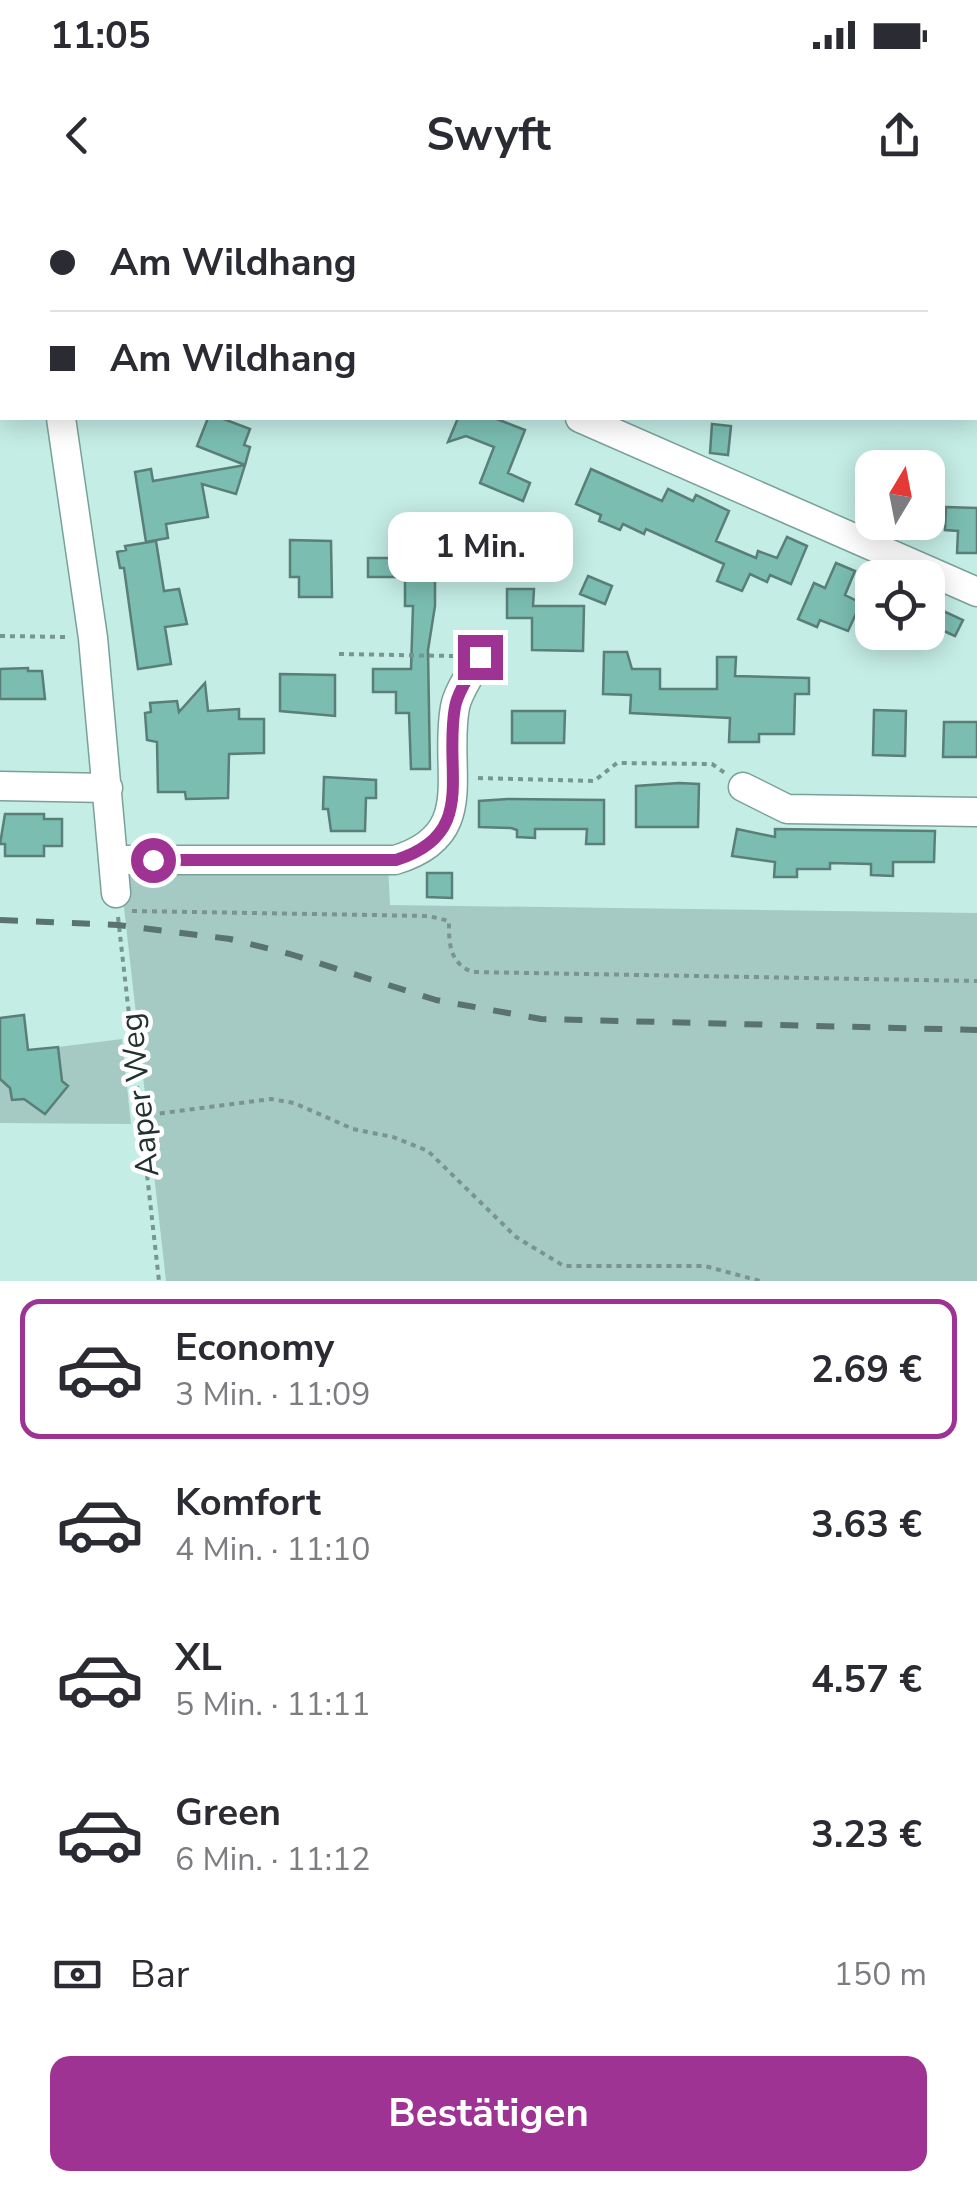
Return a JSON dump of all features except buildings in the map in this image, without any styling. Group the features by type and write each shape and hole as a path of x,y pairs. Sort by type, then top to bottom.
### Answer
{"street":[{"path":"62,420 93,638 117,901"},
{"path":"585,420 977,592"},
{"path":"114,860 396,860 424,851 444,831 452,803 455,705 480,657"},
{"path":"0,786 108,788"},
{"path":"743,787 787,809 977,812"}],"path":[{"path":"0,636 93,638"},
{"path":"338,654 480,657"},
{"path":"454,778 594,781 617,763 712,764 743,787"},
{"path":"117,901 430,916 449,920 451,953 457,965 472,972 977,981"},
{"name":"Aaper Weg","path":"117,901 159,1281"},
{"path":"140,1116 271,1099 294,1103 353,1129 393,1137 428,1151 516,1236 564,1266 705,1266 760,1281"}],"shaded area":[{"path":"119,863 388,863 390,905 977,913 977,1281 166,1281"},
{"path":"122,1039 131,1124 0,1123 0,1079 62,1081 58,1047"}],"railway":[{"path":"0,920 118,925 230,939 436,1000 541,1019 977,1030"}],"route":[{"path":"153,860 396,860 424,851 444,831 452,803 455,705 480,657"}]}
